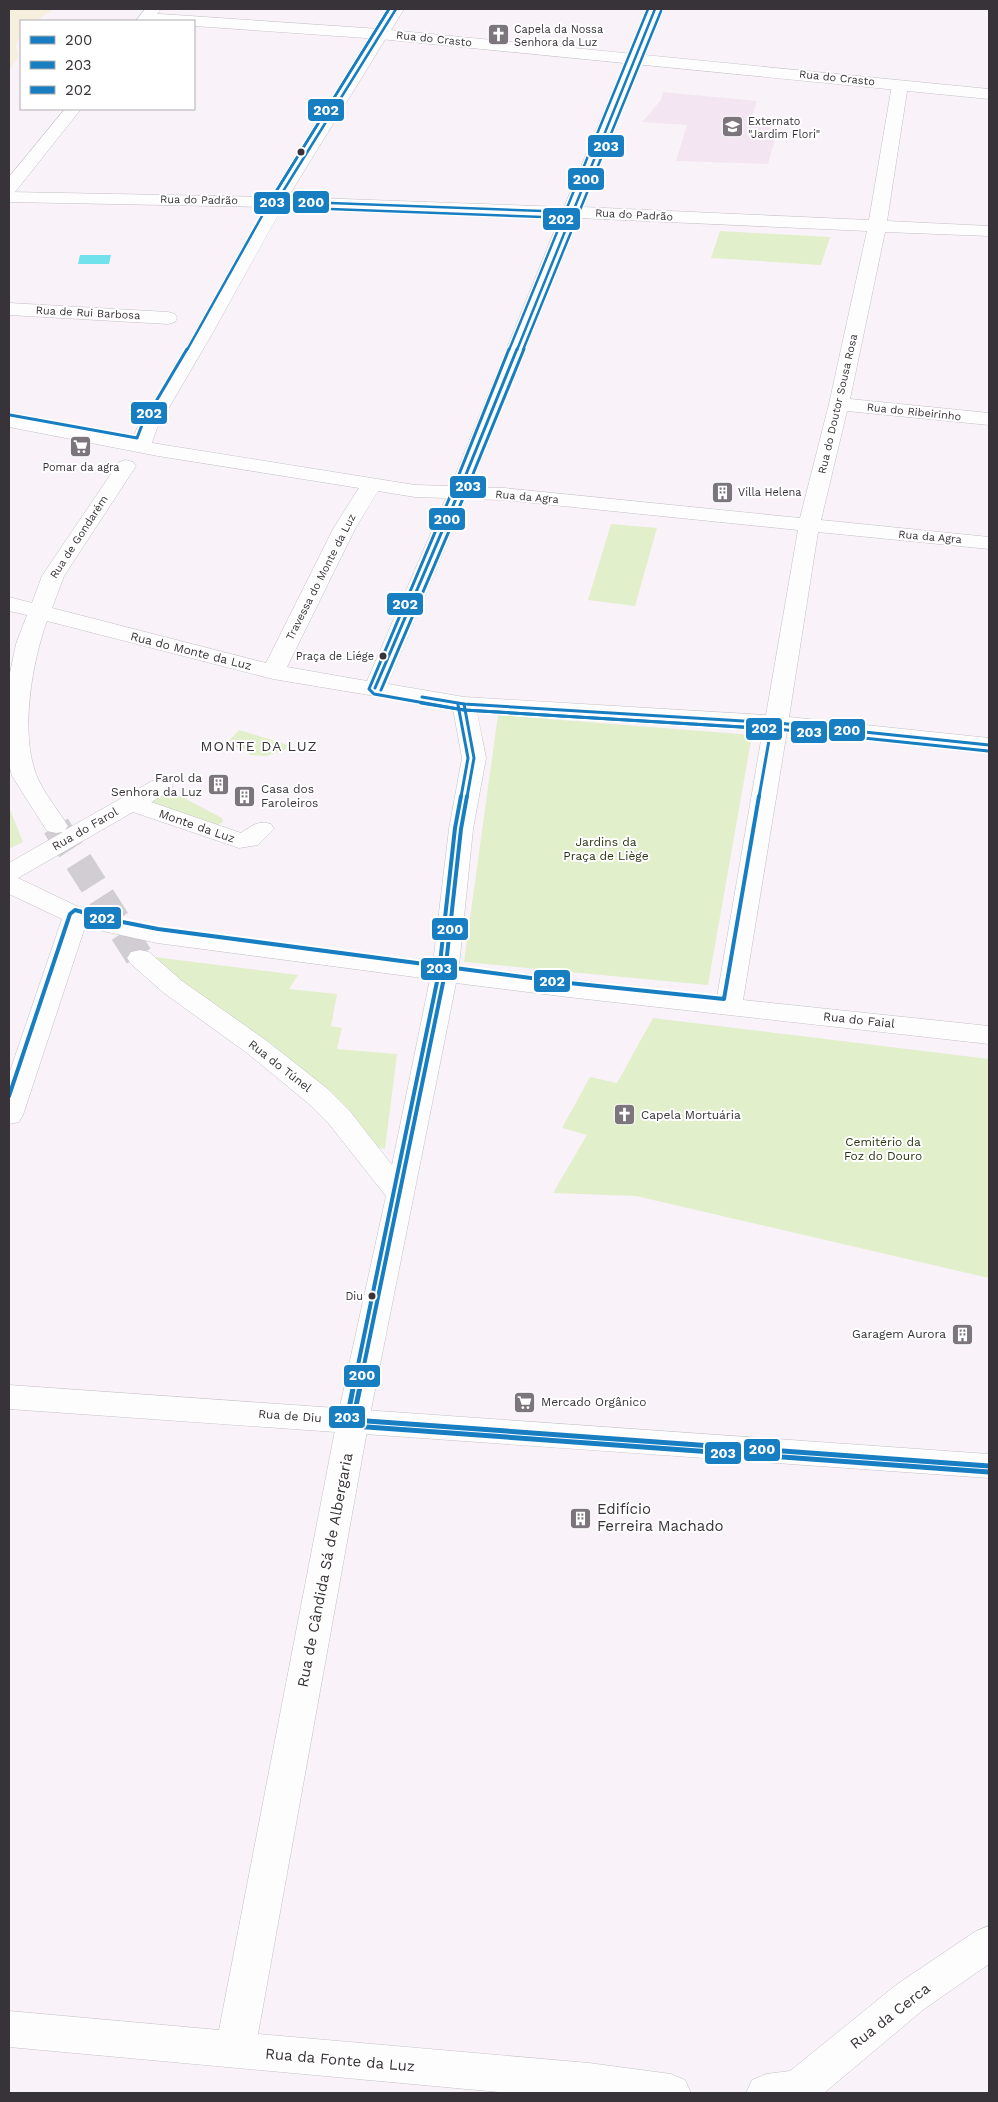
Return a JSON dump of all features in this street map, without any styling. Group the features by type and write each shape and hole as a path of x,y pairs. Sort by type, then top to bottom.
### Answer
{"street":[{"path":"141,445 147,428 203,334 277,201 396,9"},
{"path":"375,688 458,494 655,9"},
{"name":"Rua do Crasto","path":"148,16 380,34 989,94"},
{"name":"Rua do Doutor Sousa Rosa","path":"778,723 809,525 839,404 877,227 900,85"},
{"path":"9,188 72,110"},
{"name":"Rua do Padrão","path":"9,197 277,201 989,231"},
{"name":"Rua de Rui Barbosa","path":"9,309 168,318"},
{"name":"Rua do Ribeirinho","path":"839,404 989,419"},
{"name":"Rua da Agra","path":"9,421 141,445 163,451 415,491 458,494 504,494 989,542"},
{"name":"Rua de Gondarém","path":"40,612 46,591 57,569 126,466"},
{"name":"Travessa do Monte da Luz","path":"273,672 344,529 372,485"},
{"name":"Rua do Monte da Luz","path":"9,604 273,672 464,704"},
{"path":"40,612 27,644 22,673 16,746 24,776 56,826"},
{"path":"445,973 461,829 474,758 464,704 778,723 989,745"},
{"path":"9,884 76,916 105,925 157,935 568,989 729,1006 778,723"},
{"name":"Rua do Farol","path":"9,873 161,786"},
{"name":"Monte da Luz","path":"130,803 239,841 249,840 262,829"},
{"path":"9,1115 76,916"},
{"name":"Rua do Túnel","path":"140,958 180,992 257,1047 319,1097 339,1117 401,1194"},
{"name":"Rua de Cândida Sá de Albergaria","path":"235,2050 353,1420 445,973"},
{"name":"Rua do Faial","path":"729,1006 989,1034"},
{"name":"Rua de Diu","path":"9,1397 989,1466"},
{"name":"Rua da Cerca","path":"786,2092 910,1997 989,1943"},
{"name":"Rua da Fonte da Luz","path":"9,2029 589,2082 671,2093"}],"shaded area":[{"name":"Externato \"Jardim Flori\"","path":"663,92 757,101 751,119 780,122 768,164 676,161 687,125 642,122 661,100"}],"green space":[{"path":"720,231 830,237 821,265 711,258"},
{"path":"611,524 657,528 635,606 588,600"},
{"name":"Jardins da Praça de Liège","path":"498,715 752,735 708,985 464,962"},
{"path":"239,730 288,745 290,748 266,756 250,755 244,749 227,743"},
{"path":"169,790 222,818 223,822 215,826 150,804"},
{"path":"9,807 23,842 9,849"},
{"path":"146,956 298,975 289,989 337,994 331,1026 342,1028 337,1049 397,1054 385,1149 361,1144"},
{"name":"Cemitério da Foz do Douro","path":"653,1018 989,1059 989,1278 636,1196 553,1193 587,1135 562,1128 590,1077 617,1083"}],"sand":[{"path":"9,9 54,9 38,20 20,20 20,37 16,45 18,58 9,70"}],"water":[{"path":"80,255 111,255 109,264 78,264"}],"tunnel":[{"path":"56,826 140,958"}],"transit line":[{"name":"203","path":"389,9 272,198 272,205 277,207 571,218"},
{"name":"202","path":"10,415 137,438 142,425 198,331 272,198 389,9"},
{"name":"200","path":"396,9 277,201 571,212"},
{"name":"202","path":"9,1096 70,914 75,910 107,919 158,929 569,983 724,999 771,729 464,710 374,694 369,689 452,492 648,9"},
{"name":"200","path":"375,688 458,494 655,9"},
{"name":"203","path":"381,690 464,496 661,11"},
{"name":"200","path":"422,697 464,704 778,723 989,745"},
{"name":"203","path":"421,703 464,710 777,729 988,751"},
{"name":"200","path":"464,704 474,758 461,829 445,973 353,1420 989,1466"},
{"name":"203","path":"458,705 468,758 455,828 439,972 347,1419 348,1424 353,1426 989,1472"}],"place":[{"name":"Capela da Nossa Senhora da Luz","path":"498,35"},
{"name":"Externato \"Jardim Flori\"","path":"732,127"},
{"name":"Pomar da agra","path":"81,446"},
{"name":"Villa Helena","path":"722,492"},
{"name":"Praça de Liége","path":"383,656"},
{"name":"Farol da Senhora da Luz","path":"218,785"},
{"name":"Casa dos Faroleiros","path":"245,796"},
{"name":"Capela Mortuária","path":"625,1115"},
{"name":"Diu","path":"372,1296"},
{"name":"Garagem Aurora","path":"962,1334"},
{"name":"Mercado Orgânico","path":"525,1402"},
{"name":"Edifício Ferreira Machado","path":"581,1518"}],"district":[{"name":"MONTE DA LUZ","path":"259,746"}]}
